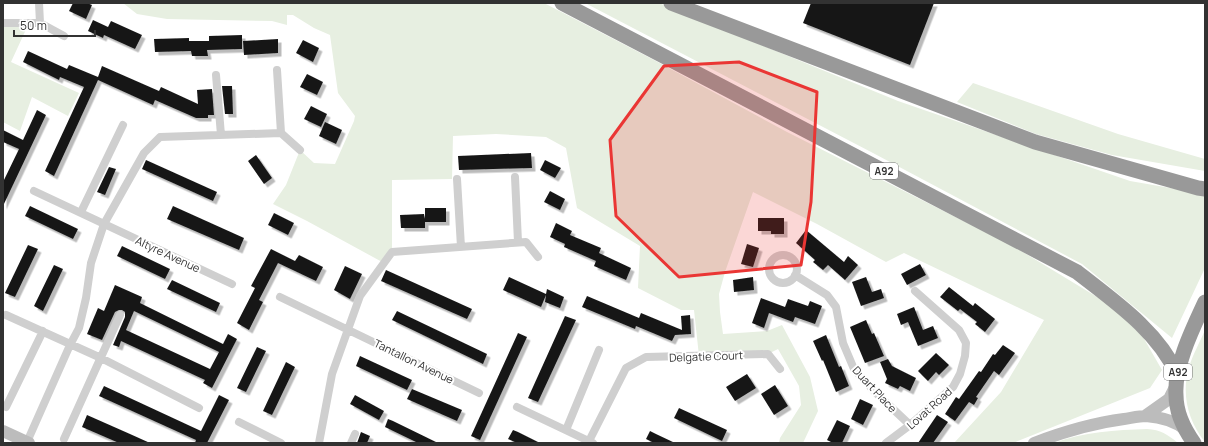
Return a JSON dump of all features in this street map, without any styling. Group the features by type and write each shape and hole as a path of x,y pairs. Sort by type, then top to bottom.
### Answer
{"highway":[{"name":"A92","path":"562,3 1077,272 1115,302 1148,332 1165,352 1177,379"},
{"path":"671,3 1035,142 1205,189"},
{"name":"A92","path":"1190,437 1177,406 1177,379 1188,339 1205,302"}],"street":[{"path":"39,3 40,23"},
{"path":"3,23 40,23 64,36"},
{"path":"277,70 282,133 300,150"},
{"path":"216,75 221,135"},
{"path":"81,212 123,125"},
{"path":"3,431 28,442 70,344 79,328 92,263 104,224 144,153 160,137 282,133"},
{"path":"515,176 518,242"},
{"path":"457,179 461,247"},
{"name":"Altyre Avenue","path":"34,191 232,284"},
{"path":"319,443 332,374 360,296 392,252 526,242 538,257"},
{"name":"Duart Place","path":"795,275 827,295 836,307 843,343 854,369 875,392 910,425"},
{"name":"Lovat Road","path":"886,443 910,425 953,387 960,374 965,356 966,343 960,330 915,291"},
{"name":"Tantallon Avenue","path":"280,297 479,393"},
{"path":"6,315 101,358 199,408"},
{"path":"64,439 120,315"},
{"path":"6,406 43,331"},
{"path":"566,430 599,350"},
{"name":"Delgatie Court","path":"590,442 626,368 646,357 768,354 780,369"},
{"path":"1145,416 1169,399 1177,379"},
{"path":"517,407 590,442"},
{"path":"1034,443 1104,421 1145,416 1178,424 1190,437"},
{"path":"239,422 281,443"},
{"path":"351,443 355,434"}],"highlighted area":[{"path":"739,62 817,92 811,202 801,265 679,277 616,216 610,140 664,66"}],"shaded area":[{"path":"123,3 544,3 654,60 787,132 1013,246 1102,300 1122,316 1143,337 1162,370 1150,388 1013,443 954,443 1001,392 1044,320 904,253 886,262 817,224 753,192 725,272 719,294 720,312 723,334 767,331 782,325 810,377 818,411 803,443 779,443 780,438 801,405 799,386 778,349 768,354 699,356 694,310 681,310 638,288 640,246 577,208 566,148 546,137 496,134 453,136 452,179 392,180 392,252 384,263 273,204 286,185 300,150 314,163 335,164 354,121 355,116 338,93 330,35 314,28 293,15 287,15 287,25 272,21 167,19 137,14"},
{"path":"585,3 659,3 898,101 1130,181 1205,194 1205,268 1172,338 1082,264"},
{"path":"3,23 29,23 11,62 79,93 68,116 32,97 20,131 3,122"},
{"path":"973,83 1118,134 1205,159 1205,171 1112,155 1036,134 957,102"},
{"path":"1205,330 1205,442 1190,416 1186,397 1186,387 1189,367"},
{"path":"1147,429 1164,433 1178,443 1054,443 1088,434"}],"building":[{"path":"73,3 87,3 92,5 86,19 69,11"},
{"path":"811,3 934,3 910,65 803,23"},
{"path":"93,20 108,27 111,21 142,35 135,49 104,35 103,38 88,31"},
{"path":"242,35 242,49 207,50 208,56 192,56 191,51 155,52 154,39 189,38 189,41 209,41 209,36"},
{"path":"278,39 278,53 244,55 243,41"},
{"path":"303,40 319,48 313,62 296,53"},
{"path":"28,51 67,69 69,65 98,77 102,66 159,91 161,87 198,104 197,90 212,89 214,115 208,115 208,118 196,118 155,100 153,105 98,80 54,176 45,171 84,87 60,77 59,80 23,62"},
{"path":"307,74 323,82 317,95 300,87"},
{"path":"222,86 232,86 233,114 225,114"},
{"path":"311,106 327,114 321,127 304,119"},
{"path":"37,110 46,115 3,206 3,182 19,149 3,142 3,130 23,140"},
{"path":"325,122 342,130 336,144 319,136"},
{"path":"531,153 532,168 459,170 458,156"},
{"path":"256,155 272,178 264,184 248,161"},
{"path":"146,160 217,192 213,201 142,169"},
{"path":"545,160 561,168 555,178 540,170"},
{"path":"109,167 116,169 105,195 97,192"},
{"path":"550,191 565,199 560,210 544,202"},
{"path":"30,206 78,229 73,239 25,216"},
{"path":"173,206 244,238 239,250 167,219"},
{"path":"425,208 446,208 446,222 425,222 425,228 401,228 400,215 424,214 425,219"},
{"path":"274,213 294,223 288,235 268,225"},
{"path":"758,218 784,218 784,234 771,234 771,231 758,231"},
{"path":"556,223 572,231 570,235 601,248 599,253 631,268 626,280 594,266 596,261 564,247 565,244 550,237"},
{"path":"806,230 844,262 848,256 858,265 845,280 828,265 823,270 813,262 815,260 796,243"},
{"path":"747,244 759,248 753,267 741,264"},
{"path":"28,245 38,249 15,297 5,293"},
{"path":"122,246 170,269 165,279 117,256"},
{"path":"271,249 295,261 299,255 323,267 316,281 278,263 259,300 263,302 249,330 237,323 255,288 251,286"},
{"path":"920,264 926,275 907,285 901,274"},
{"path":"54,265 63,269 43,311 34,306"},
{"path":"345,266 362,274 350,299 334,290"},
{"path":"386,270 472,309 467,319 381,281"},
{"path":"509,277 546,294 547,289 564,297 560,308 545,302 546,295 541,307 503,290"},
{"path":"753,277 754,290 734,292 733,280"},
{"path":"866,277 872,292 881,289 884,298 861,306 852,282"},
{"path":"172,280 220,303 216,312 167,289"},
{"path":"115,285 142,297 140,303 223,344 228,334 237,339 212,388 203,383 205,380 121,341 119,347 113,345 125,317 125,312 122,310 115,312 102,340 87,334 98,308 104,311","holes":["134,311 219,352 210,369 126,330"]},
{"path":"949,287 973,306 975,303 995,319 985,332 975,324 977,322 960,309 958,311 940,297"},
{"path":"587,296 639,318 641,313 682,330 681,316 690,315 691,334 675,335 672,341 636,326 635,329 582,307"},
{"path":"761,298 785,307 788,299 808,306 810,301 822,306 815,324 795,317 793,322 769,313 764,328 752,323"},
{"path":"914,307 923,330 933,326 938,338 918,346 908,322 901,325 897,314"},
{"path":"397,311 487,354 483,364 392,320"},
{"path":"565,316 576,320 538,402 528,398"},
{"path":"866,320 872,334 874,333 884,356 865,363 850,327"},
{"path":"518,333 527,337 480,440 471,436"},
{"path":"826,335 839,367 841,366 849,386 836,392 823,360 822,361 813,341"},
{"path":"1003,345 1015,353 999,375 994,371 976,397 978,398 974,405 969,402 955,421 945,414 956,397 959,399 979,371 981,372 993,354 995,355"},
{"path":"257,347 266,351 246,392 237,388"},
{"path":"936,353 949,365 939,375 936,372 928,381 918,371"},
{"path":"360,356 412,380 407,390 356,366"},
{"path":"888,359 892,366 916,378 910,391 900,386 898,389 885,383 887,379 880,362"},
{"path":"286,362 295,367 272,415 263,411"},
{"path":"747,374 756,388 735,401 726,387"},
{"path":"775,385 788,406 774,415 761,394"},
{"path":"104,386 201,431 219,395 229,400 207,443 195,443 196,440 99,396"},
{"path":"412,389 462,410 457,421 407,399"},
{"path":"355,395 384,411 379,420 350,404"},
{"path":"860,399 873,405 863,425 851,419"},
{"path":"679,408 727,430 722,441 674,418"},
{"path":"87,415 150,443 119,443 82,427"},
{"path":"937,415 948,422 933,443 918,443"},
{"path":"388,419 438,443 418,443 385,427"},
{"path":"837,420 850,426 842,443 833,443 827,440"},
{"path":"513,430 540,443 517,443 508,439"},
{"path":"650,431 675,443 654,443 646,439"},
{"path":"361,432 370,436 367,443 357,443"}]}
